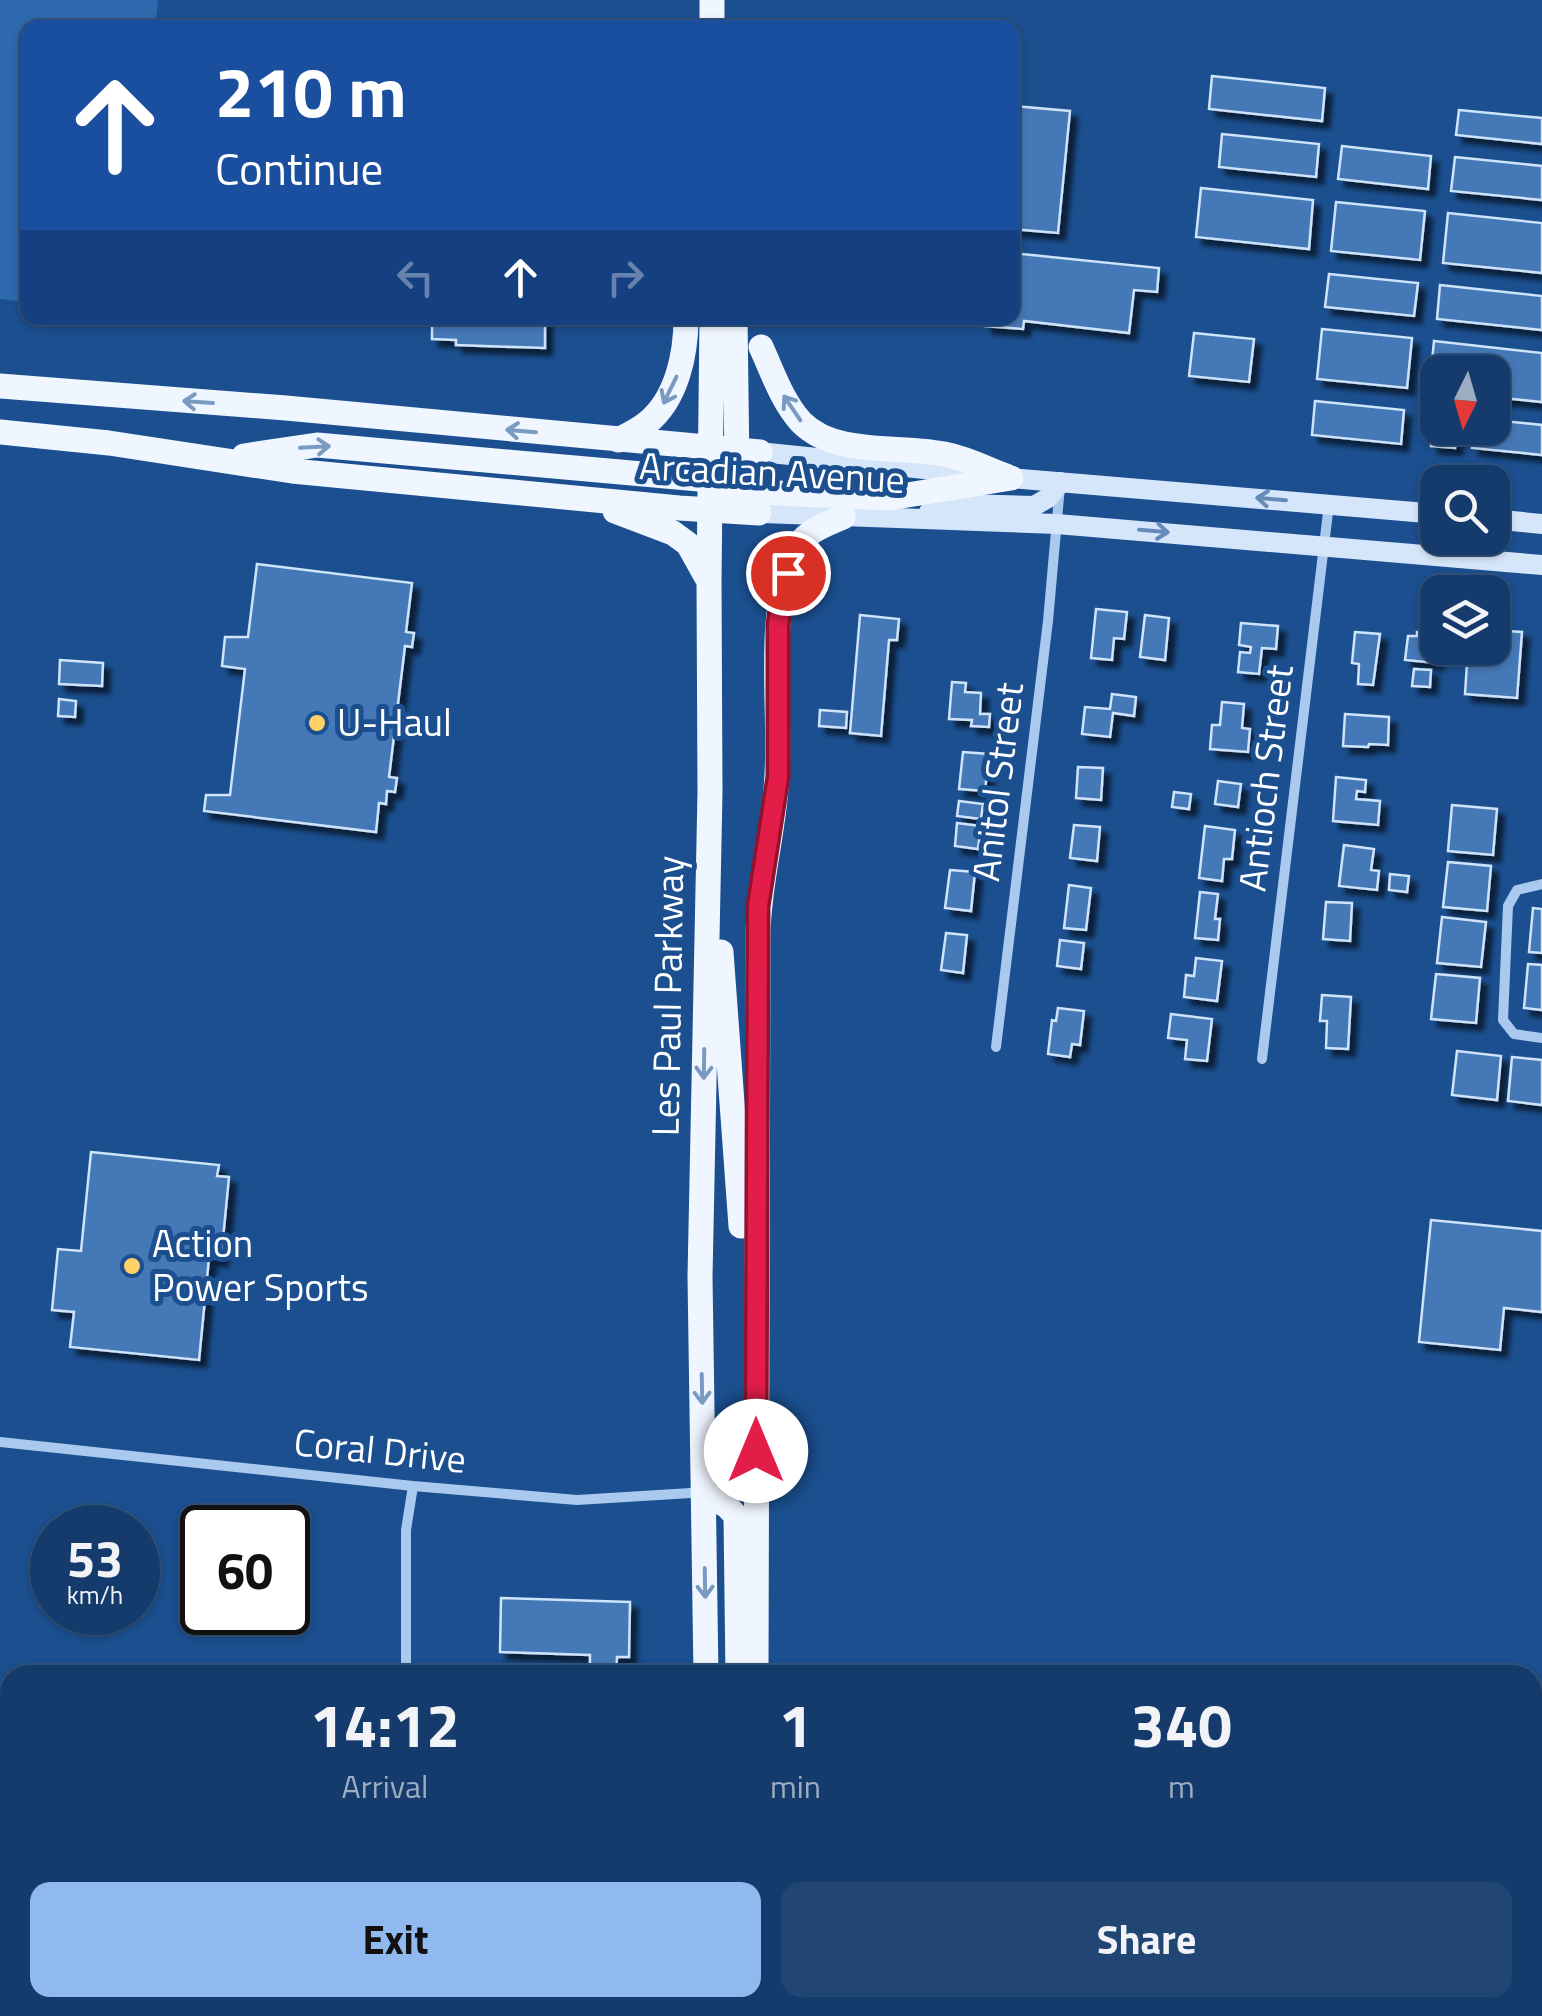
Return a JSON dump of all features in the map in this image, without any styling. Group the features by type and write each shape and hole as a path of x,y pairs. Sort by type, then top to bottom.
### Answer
{"main road":[{"path":"618,440 645,426 660,410 677,378 686,325"},
{"name":"Les Paul Parkway","path":"706,1665 700,1277 710,792 710,510 736,479 713,325"},
{"path":"734,325 736,479"},
{"path":"762,348 787,405 820,436 838,444 948,455 1011,478"},
{"name":"Arcadian Avenue","path":"0,386 618,440 843,516 1056,524 1542,565"},
{"name":"Arcadian Avenue","path":"0,432 109,443 292,471 710,510"},
{"path":"219,460 318,445 736,479 759,492 890,498 1011,478"},
{"name":"Arcadian Avenue","path":"736,479 1011,478 1420,512"},
{"path":"899,518 964,504 1034,506 1048,498 1061,482"},
{"path":"582,499 673,533 688,544 709,580"},
{"path":"756,1665 758,906 778,777 778,625 782,594 799,543 843,516"},
{"path":"1510,521 1542,524"},
{"path":"710,792 743,1261 756,1296"},
{"path":"704,1492 736,1516 738,1665"}],"street":[{"name":"Anitol Street","path":"996,1047 1061,482"},
{"name":"Antioch Street","path":"1262,1059 1329,504"},
{"path":"1542,884 1516,890 1508,906 1503,1020 1514,1034 1542,1038"},
{"name":"Coral Drive","path":"0,1442 577,1500 756,1490"},
{"path":"406,1665 406,1530 414,1486"}],"shaded area":[{"path":"0,0 158,0 156,20 20,20 20,301 0,299"}],"building":[{"path":"1212,76 1325,88 1322,121 1209,109"},
{"path":"1020,107 1070,111 1058,233 1020,230"},
{"path":"1459,110 1542,118 1542,144 1456,135"},
{"path":"1222,134 1319,144 1316,177 1219,167"},
{"path":"1342,146 1431,156 1428,189 1338,179"},
{"path":"1455,157 1542,166 1542,200 1451,191"},
{"path":"1201,188 1313,200 1309,249 1196,237"},
{"path":"1336,202 1425,211 1420,260 1331,251"},
{"path":"1448,213 1542,223 1542,273 1443,263"},
{"path":"1020,254 1159,268 1157,292 1134,290 1129,333 1024,321 1023,329 985,326 1020,325"},
{"path":"1329,274 1418,283 1414,316 1325,307"},
{"path":"1440,285 1542,296 1542,330 1437,319"},
{"path":"432,325 545,325 545,348 456,345 456,340 432,339"},
{"path":"1322,329 1412,338 1407,388 1317,379"},
{"path":"1194,333 1254,339 1249,382 1189,376"},
{"path":"1434,341 1542,353 1542,402 1510,399 1510,355 1433,355"},
{"path":"1315,401 1404,410 1401,444 1312,435"},
{"path":"1510,422 1542,425 1542,455 1472,448 1510,445"},
{"name":"U-Haul","path":"257,564 412,583 406,632 414,633 412,647 405,646 389,777 397,778 395,792 387,791 386,804 379,803 376,832 204,811 206,795 230,795 245,669 222,666 225,637 248,637"},
{"path":"1096,609 1127,612 1124,639 1114,638 1112,660 1091,658"},
{"path":"860,615 899,619 897,640 889,640 881,736 850,733"},
{"path":"1145,615 1169,618 1165,660 1140,657"},
{"path":"1241,623 1278,626 1276,649 1262,648 1259,674 1238,672 1240,652 1250,653 1251,647 1239,645"},
{"path":"1510,631 1522,632 1517,698 1465,694 1467,665 1510,665"},
{"path":"1355,632 1380,634 1373,685 1358,684 1359,664 1352,663"},
{"path":"1420,632 1420,661 1405,660 1408,636"},
{"path":"60,660 103,663 102,686 59,684"},
{"path":"1414,669 1431,670 1430,687 1412,686"},
{"path":"952,682 966,683 965,692 981,693 980,714 990,714 989,727 971,726 972,720 949,719"},
{"path":"1112,694 1136,697 1134,716 1113,713 1110,737 1082,734 1085,707 1110,709"},
{"path":"59,699 76,701 75,717 58,716"},
{"path":"1222,702 1244,704 1242,728 1250,729 1248,752 1210,749 1212,725 1220,725"},
{"path":"820,710 847,712 846,728 819,726"},
{"path":"1345,714 1389,717 1388,745 1343,746"},
{"path":"963,752 989,754 985,791 959,789"},
{"path":"1078,767 1103,768 1101,800 1076,798"},
{"path":"1336,777 1366,780 1365,792 1357,791 1356,799 1380,801 1378,825 1333,821"},
{"path":"1218,781 1241,784 1238,807 1215,804"},
{"path":"1174,792 1191,794 1189,809 1172,807"},
{"path":"959,801 983,804 981,819 957,816"},
{"path":"1452,805 1497,809 1493,855 1448,851"},
{"path":"957,823 981,826 978,849 955,846"},
{"path":"1074,825 1100,827 1097,861 1070,858"},
{"path":"1205,826 1235,830 1232,859 1224,859 1222,881 1199,878"},
{"path":"1344,845 1374,849 1371,870 1379,871 1377,890 1339,886"},
{"path":"1448,862 1491,866 1487,911 1443,907"},
{"path":"950,870 975,872 971,911 945,908"},
{"path":"1390,874 1409,876 1407,892 1389,890"},
{"path":"1069,885 1091,888 1086,930 1064,928"},
{"path":"1200,892 1218,894 1218,940 1195,938"},
{"path":"1326,902 1352,903 1350,941 1323,939"},
{"path":"1533,908 1542,909 1542,953 1529,952"},
{"path":"1442,917 1486,922 1481,967 1437,963"},
{"path":"946,933 967,935 963,973 941,970"},
{"path":"1060,940 1084,943 1081,969 1057,966"},
{"path":"1196,958 1222,961 1217,1001 1184,997 1186,975 1194,976"},
{"path":"1528,964 1542,965 1542,1010 1524,1008"},
{"path":"1436,974 1480,978 1476,1023 1431,1019"},
{"path":"1322,995 1351,997 1348,1049 1326,1048 1327,1021 1320,1021"},
{"path":"1058,1008 1084,1011 1080,1045 1072,1044 1070,1057 1048,1054 1052,1020 1056,1021"},
{"path":"1171,1014 1212,1019 1207,1061 1185,1059 1187,1040 1168,1038"},
{"path":"1457,1051 1501,1056 1497,1100 1452,1095"},
{"path":"1512,1057 1542,1060 1542,1105 1508,1101"},
{"path":"91,1152 219,1165 217,1176 229,1177 221,1259 209,1258 199,1360 70,1347 74,1312 52,1310 58,1249 81,1251"},
{"path":"1431,1220 1542,1231 1542,1312 1504,1308 1500,1350 1419,1342"},
{"path":"501,1598 630,1602 629,1657 617,1657 617,1665 590,1665 590,1655 500,1652"}],"place":[{"name":"U-Haul","path":"317,723"},
{"name":"Action Power Sports","path":"132,1266"}],"route":[{"path":"756,1451 758,906 778,777 778,625 788,573"}]}
